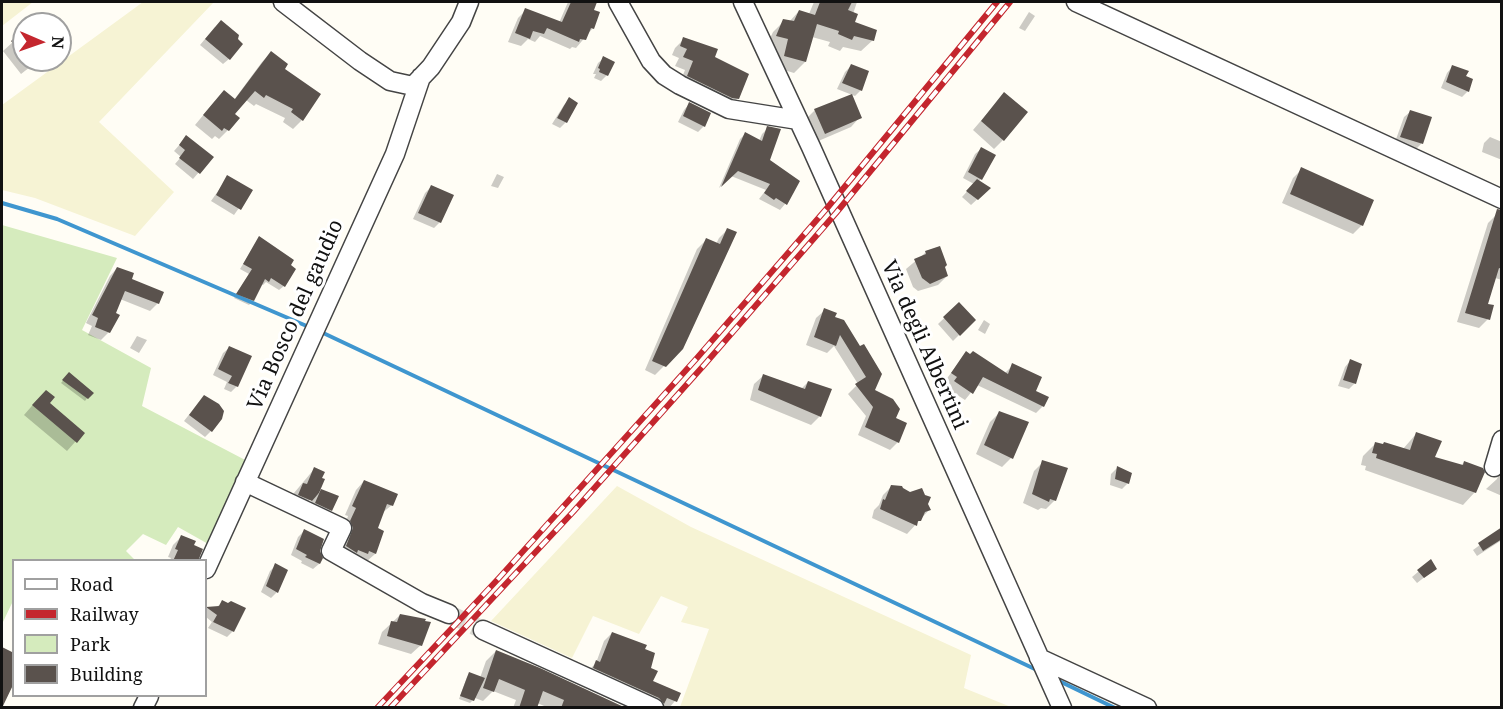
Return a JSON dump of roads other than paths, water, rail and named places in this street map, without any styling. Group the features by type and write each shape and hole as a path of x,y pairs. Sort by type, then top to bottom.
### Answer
{"street":[{"path":"283,2 390,81 412,86 432,67 462,22 469,2"},
{"path":"618,2 651,61 664,75 729,109 798,120"},
{"name":"Via degli Albertini","path":"743,2 1062,708"},
{"path":"1076,2 1502,199"},
{"name":"Via Bosco del gaudio","path":"207,567 395,154 421,77"},
{"path":"1494,468 1502,440"},
{"path":"245,482 342,528 331,551 422,603 449,614"},
{"path":"483,630 654,708"},
{"path":"1044,669 1147,708"}],"waterway":[{"path":"2,203 57,219 309,327"},
{"path":"319,331 1039,671"},
{"path":"1057,680 1115,708"}],"tunnel":[{"path":"449,614 483,630"}],"railway":[{"path":"377,708 499,578 697,358 828,207 997,2"},
{"path":"390,708 573,512 705,364 836,213 1010,2"}]}
